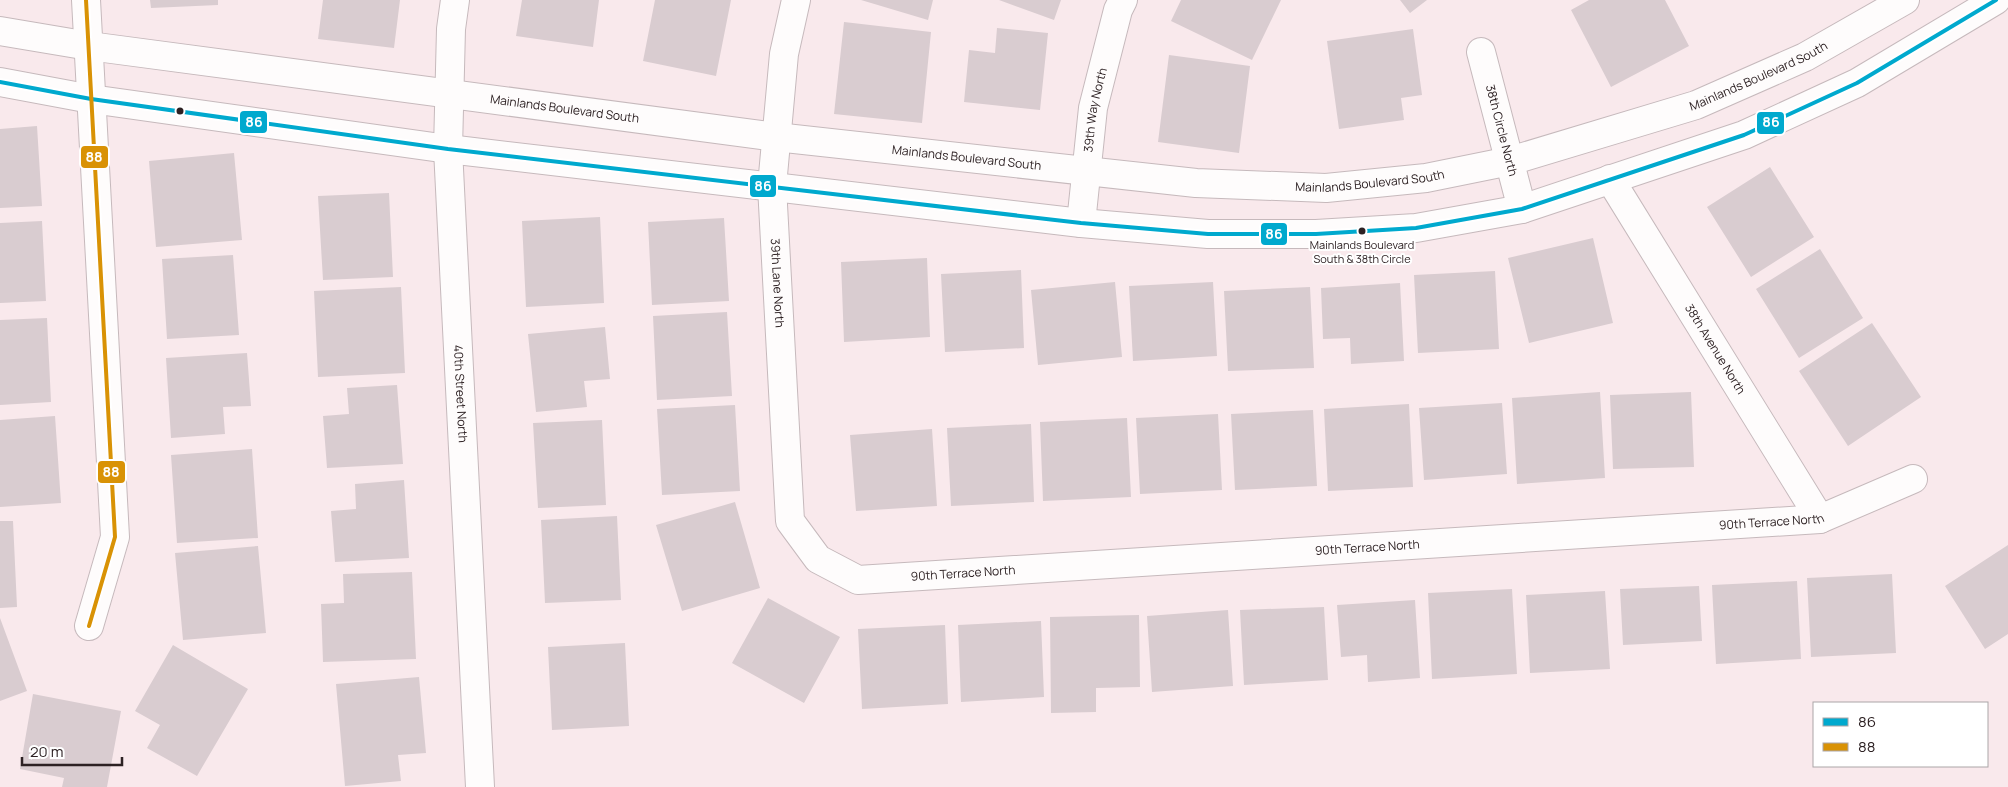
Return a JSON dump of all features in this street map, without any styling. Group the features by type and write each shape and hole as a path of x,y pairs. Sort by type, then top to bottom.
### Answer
{"street":[{"path":"86,0 115,536 89,626"},
{"name":"40th Street North","path":"455,0 451,29 448,149 480,787"},
{"name":"39th Lane North","path":"796,0 784,54 772,186 790,521 818,559"},
{"name":"39th Way North","path":"1081,224 1094,108 1118,10 1123,0"},
{"name":"Mainlands Boulevard South","path":"0,32 88,46 776,137 1196,183 1326,188 1426,178 1510,161 1696,104 1805,57 1905,0"},
{"path":"0,82 91,98 448,149 1081,224 1208,234 1316,234 1416,228 1522,209 1744,135 1857,83 1996,0"},
{"name":"38th Circle North","path":"1481,52 1522,209"},
{"name":"38th Avenue North","path":"1610,179 1820,519"},
{"name":"90th Terrace North","path":"818,559 858,580 1820,519 1913,479"}],"building":[{"path":"150,0 218,0 218,5 151,8"},
{"path":"323,0 400,0 394,48 318,39"},
{"path":"522,0 599,0 593,47 516,36"},
{"path":"655,0 731,0 716,76 643,61"},
{"path":"861,0 933,0 928,20"},
{"path":"999,0 1061,0 1054,20"},
{"path":"1181,0 1281,0 1252,60 1171,21"},
{"path":"1400,0 1427,0 1410,13"},
{"path":"1589,0 1665,0 1689,46 1611,87 1571,10"},
{"path":"844,22 931,32 922,123 834,114"},
{"path":"997,28 1048,33 1040,110 964,102 969,50 995,53"},
{"path":"1413,29 1422,95 1401,98 1404,120 1339,129 1327,41"},
{"path":"1169,55 1250,66 1239,153 1158,142"},
{"path":"37,126 42,206 0,208 0,129"},
{"path":"234,153 242,240 156,247 149,161"},
{"path":"1770,167 1814,237 1751,277 1707,207"},
{"path":"389,193 393,277 323,280 318,196"},
{"path":"600,217 604,303 526,307 522,221"},
{"path":"724,218 729,301 652,305 648,222"},
{"path":"42,221 46,301 0,303 0,223"},
{"path":"1593,238 1613,323 1529,343 1508,258"},
{"path":"1820,249 1863,318 1799,358 1756,289"},
{"path":"233,255 239,335 167,339 162,259"},
{"path":"927,258 930,337 844,342 841,262"},
{"path":"1021,270 1024,348 945,352 941,274"},
{"path":"1495,271 1499,349 1418,353 1414,275"},
{"path":"1115,282 1122,357 1038,365 1031,290"},
{"path":"1213,282 1217,356 1133,361 1129,286"},
{"path":"1400,283 1404,361 1351,364 1350,338 1323,339 1321,288"},
{"path":"401,287 405,373 318,377 314,291"},
{"path":"1310,287 1314,368 1228,371 1224,291"},
{"path":"727,312 732,396 657,400 653,316"},
{"path":"47,318 51,402 0,405 0,320"},
{"path":"1872,323 1921,397 1848,446 1799,371"},
{"path":"605,327 610,379 584,381 587,407 536,412 528,334"},
{"path":"247,353 251,406 223,407 225,434 171,438 166,358"},
{"path":"397,385 403,464 327,468 323,416 349,414 347,388"},
{"path":"1600,392 1605,478 1517,484 1512,398"},
{"path":"1691,392 1694,467 1613,469 1610,395"},
{"path":"1502,403 1507,474 1424,480 1419,408"},
{"path":"1409,404 1413,487 1328,491 1324,409"},
{"path":"735,405 740,491 662,495 657,409"},
{"path":"1313,410 1317,486 1235,490 1231,414"},
{"path":"1218,414 1222,490 1140,494 1136,418"},
{"path":"55,416 61,503 0,507 0,420"},
{"path":"1127,418 1131,497 1043,501 1040,422"},
{"path":"602,420 606,505 538,508 533,423"},
{"path":"1031,424 1034,502 951,506 947,428"},
{"path":"932,429 937,506 856,511 850,435"},
{"path":"252,449 258,538 177,543 171,455"},
{"path":"404,480 409,558 335,562 331,511 356,509 355,484"},
{"path":"735,502 760,588 682,611 656,525"},
{"path":"617,516 621,600 545,603 541,520"},
{"path":"0,521 13,521 17,607 0,608"},
{"path":"2008,545 2008,634 1985,649 1945,586"},
{"path":"258,546 266,633 183,640 175,553"},
{"path":"412,572 416,659 323,662 321,604 344,603 343,574"},
{"path":"1892,574 1896,653 1811,657 1807,578"},
{"path":"1797,581 1801,659 1716,664 1712,585"},
{"path":"1699,586 1702,641 1623,645 1620,589"},
{"path":"1512,589 1517,674 1432,679 1428,593"},
{"path":"1605,591 1610,669 1530,673 1526,595"},
{"path":"768,598 840,637 804,703 732,663"},
{"path":"1415,600 1420,678 1368,682 1367,655 1341,657 1337,605"},
{"path":"1324,607 1328,680 1244,685 1240,610"},
{"path":"1228,610 1233,686 1152,692 1147,616"},
{"path":"1139,615 1140,687 1096,688 1096,712 1051,713 1050,617"},
{"path":"0,618 27,691 0,701"},
{"path":"1041,621 1044,697 961,702 958,625"},
{"path":"945,625 948,704 862,709 858,629"},
{"path":"625,643 629,726 552,730 548,647"},
{"path":"173,645 248,689 197,776 147,748 160,725 135,711"},
{"path":"419,677 426,753 398,755 401,781 345,786 336,684"},
{"path":"33,694 121,711 107,787 62,787 64,778 20,769"}],"transit line":[{"name":"88","path":"86,0 115,537 89,626"},
{"name":"86","path":"0,82 91,99 448,149 1081,223 1208,234 1316,234 1416,228 1522,209 1744,135 1857,83 1996,0"}],"place":[{"name":"Mainlands Boulevard South & 38th Circle","path":"1362,231"}]}
